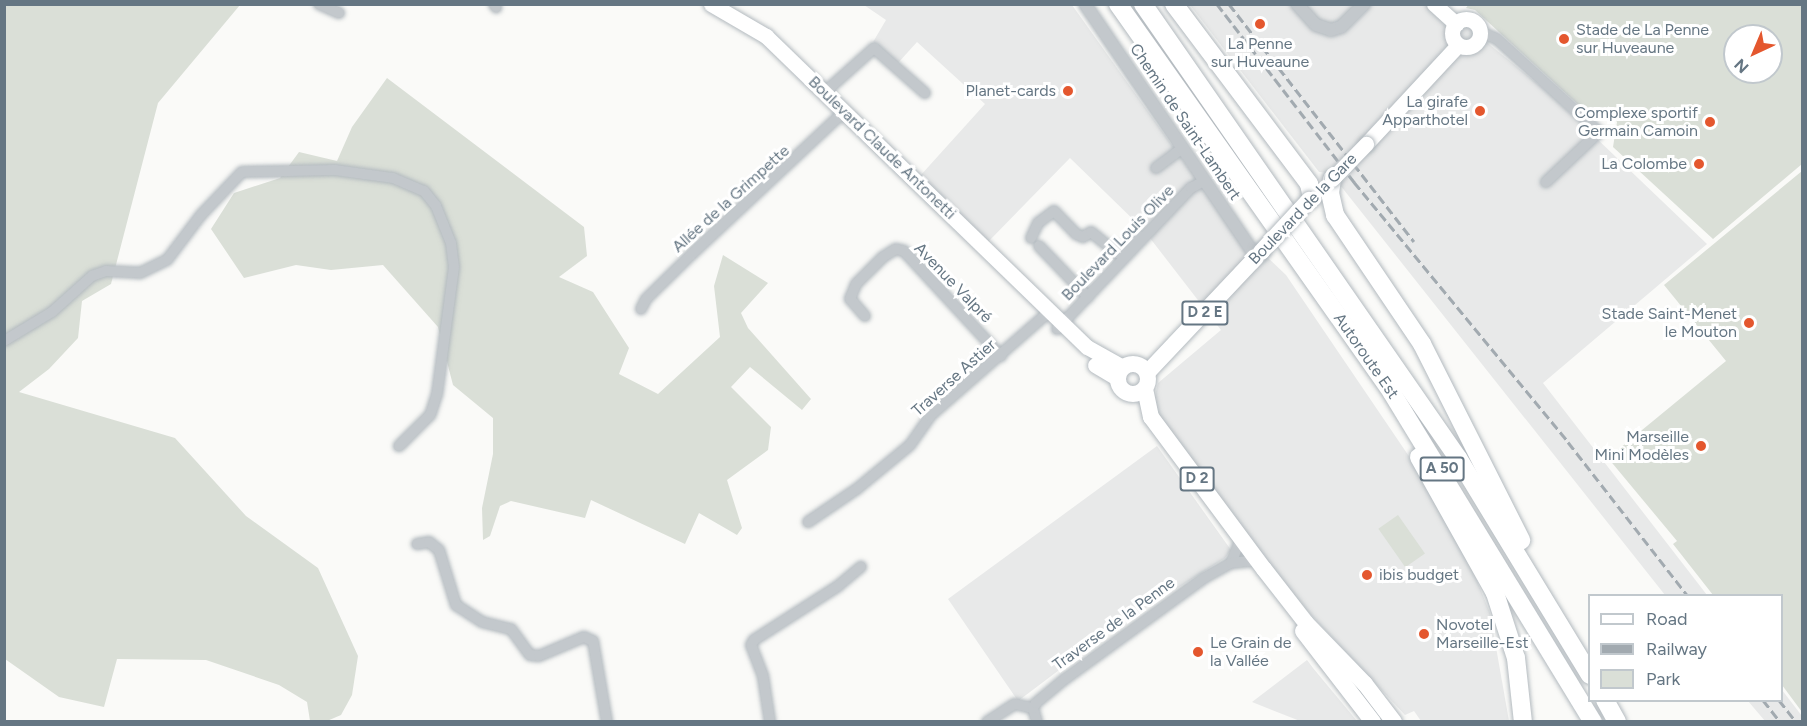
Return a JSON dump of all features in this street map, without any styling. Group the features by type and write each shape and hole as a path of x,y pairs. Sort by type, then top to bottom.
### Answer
{"highway":[{"name":"Autoroute Est","path":"1118,4 1303,266 1443,472 1593,722"},
{"name":"Autoroute Est","path":"1143,4 1458,458 1586,668"},
{"path":"1174,4 1310,184 1311,199"},
{"path":"1292,161 1331,180 1330,193 1335,215 1422,344 1586,668"},
{"path":"1303,266 1447,502 1495,593 1516,658 1523,722"},
{"path":"1606,702 1617,722"}],"main road":[{"name":"Boulevard Claude Antonetti","path":"711,4 753,26 786,55 977,242 1060,326 1089,361 1120,372"},
{"path":"1434,4 1455,24"},
{"path":"1468,19 1477,23 1480,32 1472,46 1458,45 1453,37 1455,24 1468,19"},
{"name":"Boulevard de la Gare","path":"1142,385 1258,254 1366,144 1458,45"},
{"path":"1134,363 1142,385 1123,391 1120,372 1134,363"},
{"name":"D 2","path":"1142,385 1145,419 1238,546 1256,563 1306,623 1365,684 1394,722"},
{"name":"D 2","path":"1142,385 1151,417 1373,722"},
{"path":"1306,623 1386,722"}],"street":[{"path":"319,4 339,13"},
{"name":"Chemin de Saint-Lambert","path":"1085,4 1204,181 1258,254"},
{"path":"1297,4 1316,25 1331,30 1341,27 1364,4"},
{"path":"1480,32 1497,39 1599,132 1546,182"},
{"path":"825,93 874,48 925,93"},
{"name":"Allée de la Grimpette","path":"641,309 646,299 692,254 844,112"},
{"path":"1156,168 1183,148"},
{"path":"4,341 52,312 92,276 106,271 140,273 167,260 201,215 242,172 335,170 393,178 424,191 436,206 451,243 454,267 437,394 430,415 399,446"},
{"name":"Boulevard Louis Olive","path":"1060,326 1143,237 1204,181"},
{"path":"1088,297 1035,242 1038,224 1054,211 1076,234 1083,237 1091,232 1117,252 1136,235 1143,237"},
{"name":"Avenue Valpré","path":"865,316 849,298 856,284 883,257 896,249 904,251 1001,356"},
{"name":"Traverse Astier","path":"808,522 910,445 930,416 1001,356 1046,313"},
{"path":"417,544 429,542 439,550 456,605 482,622 511,629 530,655 539,656 584,637 593,641 607,722"},
{"path":"1231,563 1238,546"},
{"name":"Traverse de la Penne","path":"1033,708 1040,697 1132,628 1231,563 1256,563"},
{"path":"770,722 763,676 751,645 754,640 843,583 861,567"},
{"path":"987,722 1015,704 1033,708 1037,722"}],"shaded area":[{"path":"864,5 1072,5 1189,169 1248,239 1286,275 1421,474 1471,566 1490,613 1509,721 1421,721 1414,711 1405,715 1295,598 1152,409 1158,383 1221,330 1143,229 1070,158 988,242 920,176 985,104 917,42 898,63 873,42 886,20"},
{"path":"1190,5 1441,5 1549,93 1707,244 1543,383 1706,594 1664,594 1340,185 1359,162 1350,152 1331,173 1319,172"},
{"path":"1157,446 1231,550 1225,558 1119,625 1018,701 948,599"},
{"path":"1307,660 1357,721 1300,721 1252,702"},
{"path":"1783,691 1802,716 1802,721 1765,721 1749,702 1783,702"}],"green space":[{"name":"Complexe sportif Germain Camoin","path":"1469,4 1802,5 1802,164 1713,239 1613,147 1617,122 1610,112 1596,121 1475,10 1466,8"},
{"path":"4,5 240,5 158,103 111,284 82,301 78,338 49,369 19,392 175,438 246,516 318,568 358,656 352,695 341,715 327,721 310,721 307,702 279,685 206,660 117,659 104,707 59,697 5,659"},
{"path":"387,78 584,227 587,256 559,277 593,292 629,348 619,374 658,394 720,337 714,286 723,255 768,283 741,313 748,328 811,399 802,410 750,367 731,387 771,427 768,450 727,480 742,528 737,535 699,513 685,544 591,500 585,518 511,501 500,506 490,536 483,540 482,508 493,454 493,418 453,385 438,327 383,265 331,270 296,265 244,278 211,229 234,193 280,178 299,152 337,161 352,127"},
{"path":"1802,171 1802,712 1783,686 1783,594 1712,594 1673,544 1677,541 1608,458 1726,361 1664,285"},
{"path":"1398,515 1425,554 1405,567 1378,529"}],"railway":[{"path":"1217,4 1354,182 1568,442 1686,594"},
{"path":"1229,4 1414,242"},
{"path":"1765,702 1780,722"},
{"path":"1781,702 1796,722"}],"place":[{"name":"La Penne sur Huveaune","path":"1260,24"},
{"name":"Stade de La Penne sur Huveaune","path":"1564,39"},
{"name":"Planet-cards","path":"1068,91"},
{"name":"La girafe Apparthotel","path":"1480,111"},
{"name":"Complexe sportif Germain Camoin","path":"1710,122"},
{"name":"La Colombe","path":"1699,164"},
{"name":"Stade Saint-Menet le Mouton","path":"1749,323"},
{"name":"Marseille Mini Modèles","path":"1701,446"},
{"name":"ibis budget","path":"1367,575"},
{"name":"Novotel Marseille-Est","path":"1424,634"},
{"name":"Le Grain de la Vallée","path":"1198,652"}]}
